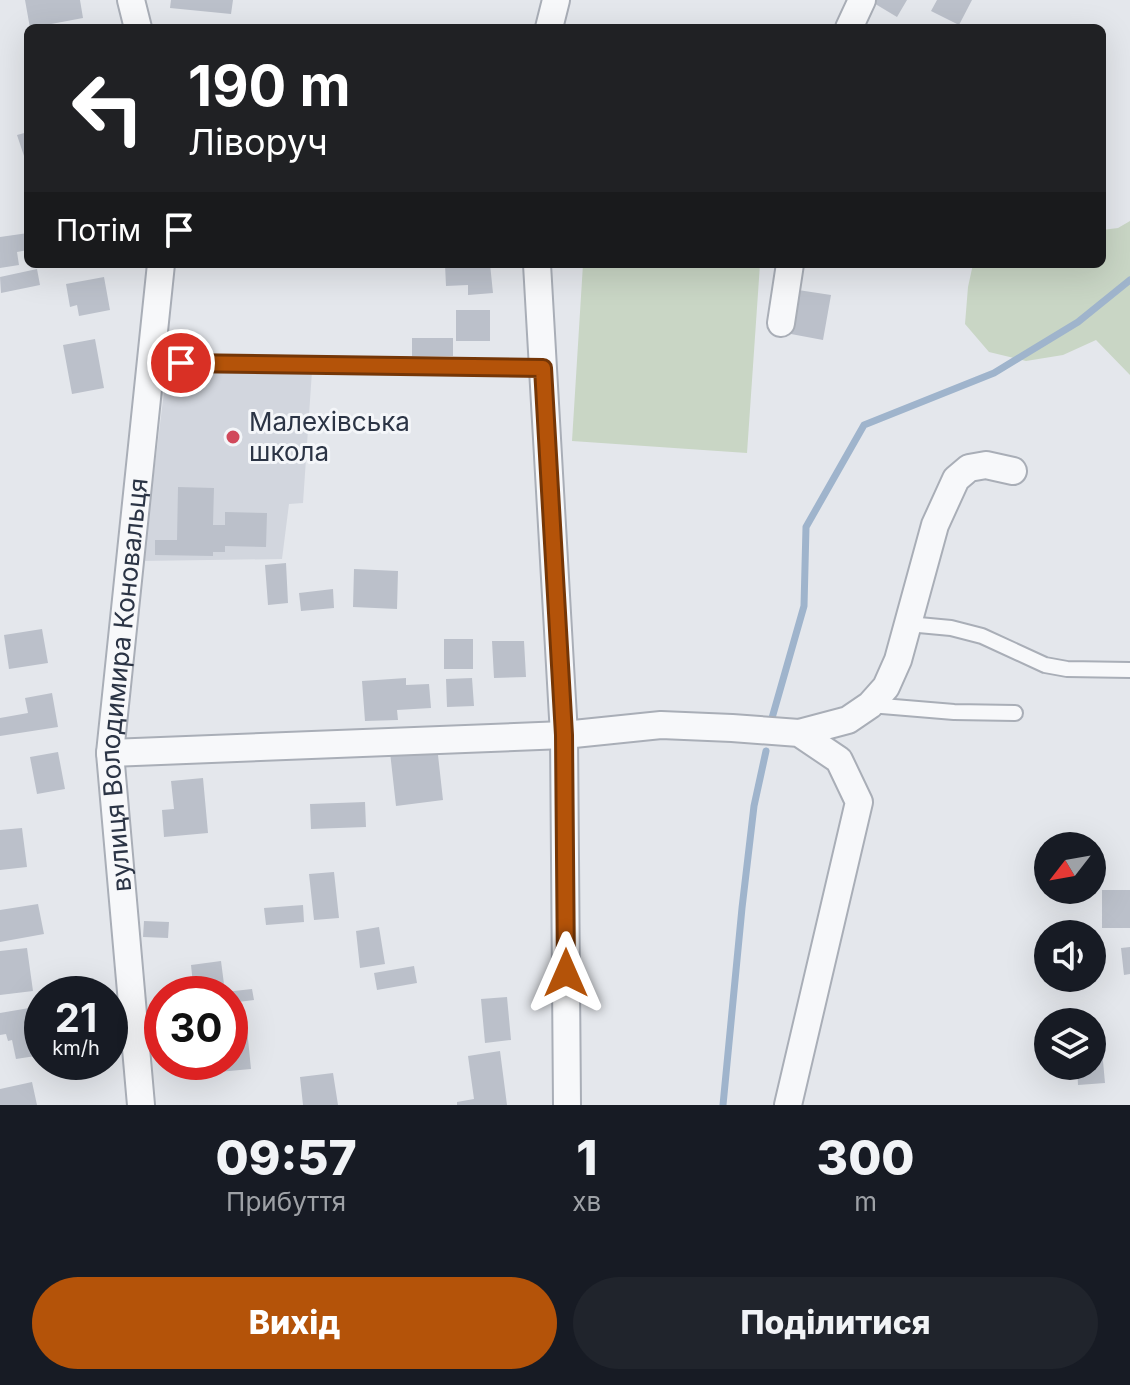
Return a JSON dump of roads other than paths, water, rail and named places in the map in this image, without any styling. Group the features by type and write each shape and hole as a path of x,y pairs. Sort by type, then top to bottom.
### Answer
{"street":[{"path":"131,0 137,24"},
{"path":"550,24 556,0"},
{"path":"851,24 862,0"},
{"name":"вулиця Володимира Коновальця","path":"141,1105 110,753 161,268"},
{"path":"537,268 564,735 567,1105"},
{"path":"781,323 789,268"},
{"path":"110,753 564,735 661,725 799,733 848,720 870,705 886,687 898,660 935,525 956,479 969,468 986,465 1013,471"},
{"path":"788,1105 859,802 839,760 799,733"}],"lane":[{"path":"151,362 543,368"},
{"path":"908,624 951,628 982,636 1045,665 1067,669 1130,670"},
{"path":"870,705 1015,713"}],"waterway":[{"path":"772,718 804,606 806,527 864,425 994,373 1078,322 1130,280"},
{"path":"723,1105 754,806 766,751"}],"place":[{"name":"Малехівська школа","path":"233,437"}]}
